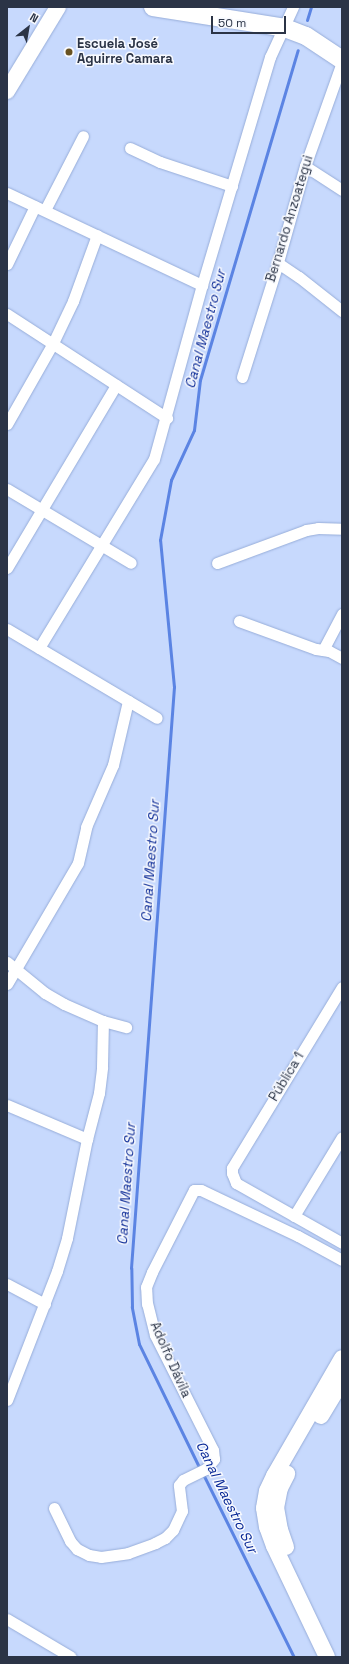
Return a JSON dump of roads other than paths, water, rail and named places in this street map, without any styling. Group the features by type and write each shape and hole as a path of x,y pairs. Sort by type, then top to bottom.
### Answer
{"main road":[{"path":"7,91 58,7"},
{"path":"153,7 296,31 316,42 342,61"},
{"path":"327,1657 274,1546 267,1527 264,1508 267,1492 274,1476 342,1358"},
{"path":"339,1657 285,1544 276,1517 276,1508 278,1496 284,1479 342,1381"}],"street":[{"path":"39,648 154,459 167,418 202,286 270,58 285,28 293,7"},
{"name":"Bernardo Anzoategui","path":"242,377 278,263 306,166 342,61"},
{"path":"7,264 82,136"},
{"path":"130,148 160,162 232,186"},
{"path":"306,166 342,190"},
{"path":"7,193 202,286"},
{"path":"7,424 53,343 73,302 97,235"},
{"path":"278,263 299,277 342,312"},
{"path":"7,314 167,418"},
{"path":"7,568 116,385"},
{"path":"7,489 131,563"},
{"path":"217,563 306,530 324,528 342,529"},
{"path":"323,650 342,614"},
{"path":"240,621 342,658"},
{"path":"7,629 156,718"},
{"path":"7,984 78,863 86,827 114,760 128,701"},
{"path":"7,962 45,993 85,1014 103,1021 126,1027"},
{"name":"Pública 1","path":"294,1216 236,1183 232,1177 232,1168 342,987"},
{"path":"7,1400 45,1304 67,1238 87,1139 102,1079 103,1021"},
{"path":"7,1105 87,1139"},
{"path":"342,1137 294,1216 342,1243"},
{"name":"Adolfo Dávila","path":"54,1508 70,1541 77,1549 89,1555 101,1557 128,1553 155,1544 165,1538 173,1530 182,1511 178,1490 180,1485 183,1480 206,1469 214,1459 213,1450 155,1335 147,1304 146,1287 152,1272 194,1190 201,1190 298,1236 342,1260"},
{"path":"7,1284 45,1304"},
{"path":"7,1619 71,1657"}],"waterway":[{"name":"Canal Maestro Sur","path":"307,20 311,7"},
{"name":"Canal Maestro Sur","path":"200,1469 139,1344 132,1307 131,1268 174,687 160,540 171,480 194,430 200,380 298,50"},
{"name":"Canal Maestro Sur","path":"203,1474 294,1657"}],"place":[{"name":"Escuela José Aguirre Camara","path":"69,52"}]}
